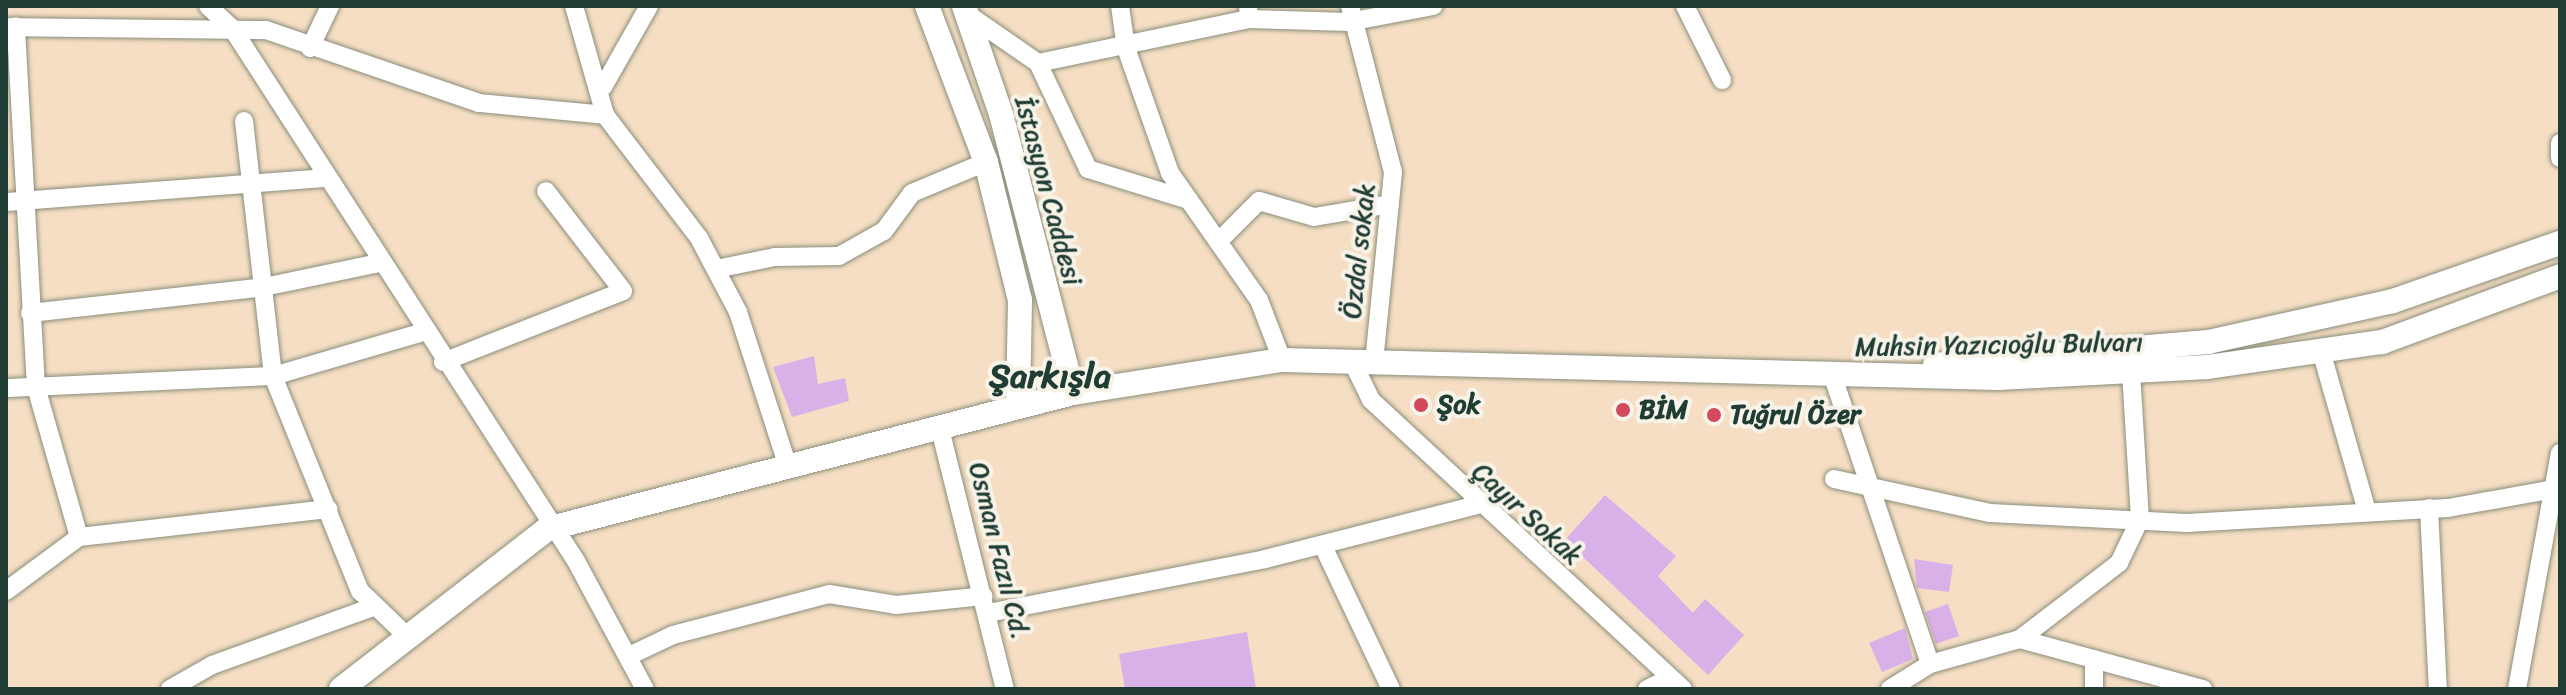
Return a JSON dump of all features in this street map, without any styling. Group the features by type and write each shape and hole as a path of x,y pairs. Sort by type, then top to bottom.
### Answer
{"main road":[{"name":"İstasyon Caddesi","path":"927,6 986,162 1020,300 1018,404"},
{"name":"İstasyon Caddesi","path":"965,10 1001,114 1073,393"},
{"name":"Muhsin Yazıcıoğlu Bulvarı","path":"1833,377 2208,342 2393,301 2560,243"},
{"name":"Muhsin Yazıcıoğlu Bulvarı","path":"1833,377 2131,371 2321,351 2396,337 2560,276"},
{"path":"341,689 548,522 788,467 1018,404 1282,360 1833,377"}],"street":[{"path":"208,6 232,28 328,178 423,332 548,522 629,656 645,689"},
{"path":"310,48 330,6"},
{"path":"574,6 603,87 605,115 716,269 772,402 788,467"},
{"path":"603,87 649,6"},
{"path":"1120,6 1126,48 1170,173 1259,300 1282,360"},
{"path":"1038,63 1126,48 1249,12 1350,14 1433,6"},
{"path":"1685,6 1722,80"},
{"path":"965,10 1038,63 1088,169 1189,200"},
{"name":"Özdal sokak","path":"1350,14 1393,172 1364,364"},
{"path":"79,537 36,387 15,202 11,27 266,30 310,48 479,103 605,115"},
{"path":"244,121 273,376 360,591 408,637"},
{"path":"2560,143 2560,158"},
{"path":"716,269 775,257 839,256 884,231 912,193 986,162"},
{"path":"15,202 328,178"},
{"path":"443,362 623,291 546,191"},
{"path":"1218,242 1259,201 1314,217 1390,204"},
{"path":"30,313 264,287 379,263"},
{"path":"6,388 273,376 423,332"},
{"path":"2321,351 2366,508"},
{"name":"Çayır Sokak","path":"1364,364 1371,400 1477,505 1676,683"},
{"path":"1890,689 1930,664 2020,639 2119,563 2140,519 2131,371"},
{"path":"1833,377 1930,664"},
{"name":"Osman Fazıl Cd.","path":"939,425 1005,689"},
{"path":"2517,689 2549,490 2559,456"},
{"path":"1834,479 1990,513 2187,523 2366,508 2429,508 2549,490"},
{"path":"629,656 673,635 829,594 896,605 986,604 1323,546 1477,505"},
{"path":"2429,508 2438,689"},
{"path":"6,591 79,537 328,509"},
{"path":"1323,546 1391,689"},
{"path":"170,689 212,665 376,606"},
{"path":"2020,639 2203,689"},
{"path":"2094,659 2094,689"},
{"path":"1647,689 1676,683"}],"building":[{"path":"814,356 818,384 845,378 849,401 792,417 773,367"},
{"path":"1605,495 1676,556 1658,576 1693,613 1705,599 1744,635 1708,675 1565,540"},
{"path":"1914,559 1953,565 1949,592 1917,588"},
{"path":"1948,604 1959,636 1936,644 1925,612"},
{"path":"1905,628 1913,659 1882,672 1869,643"},
{"path":"1247,632 1256,689 1125,689 1119,654"}],"place":[{"name":"Şok","path":"1421,405"},
{"name":"BİM","path":"1623,410"},
{"name":"Tuğrul Özer","path":"1714,415"}],"district":[{"name":"Şarkışla","path":"1050,377"}]}
